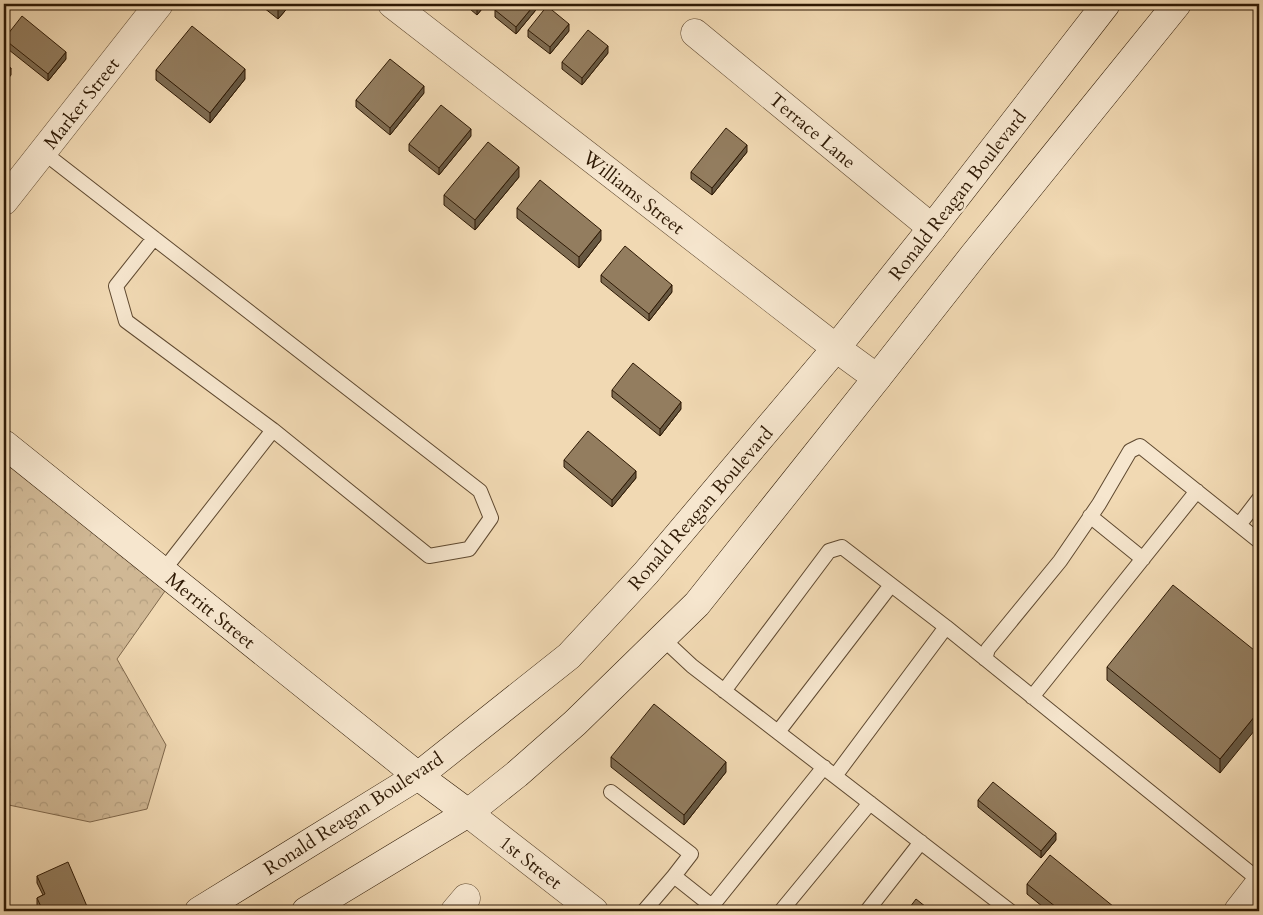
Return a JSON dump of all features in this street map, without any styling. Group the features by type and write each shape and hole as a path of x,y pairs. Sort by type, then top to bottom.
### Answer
{"main road":[{"name":"Marker Street","path":"4,201 159,4"},
{"name":"Williams Street","path":"392,4 877,378"},
{"name":"Ronald Reagan Boulevard","path":"199,911 418,776 569,656 646,573 836,348 1106,4"},
{"path":"306,911 468,813 576,723 697,604 973,256 1178,4"},
{"name":"Terrace Lane","path":"695,32 932,228"},
{"name":"Merritt Street","path":"4,444 418,776 468,813"},
{"name":"1st Street","path":"468,813 594,911"},
{"path":"1238,911 1259,882"}],"lane":[{"path":"43,152 154,238 480,491 491,518 468,549 429,556 273,430 126,321 116,286 154,238"},
{"path":"163,571 273,430"},
{"path":"985,659 988,649 1060,561 1130,451 1140,446 1259,541"},
{"path":"1032,697 1197,491"},
{"path":"1239,525 1259,499"},
{"path":"1090,516 1143,559"},
{"path":"724,690 829,550 842,547 946,627 1259,882"},
{"path":"778,732 891,585"},
{"path":"835,776 946,627"},
{"path":"662,638 692,666 1010,911"},
{"path":"674,876 715,908 824,767"},
{"path":"611,792 691,854 644,911"},
{"path":"781,911 870,803"},
{"path":"866,911 920,842"}],"green space":[{"path":"4,461 165,591 117,659 166,745 147,809 90,822 4,804"}],"building":[{"path":"271,4 282,4 278,9"},
{"path":"473,4 481,4 477,8"},
{"path":"501,4 535,4 516,27 495,10"},
{"path":"547,6 569,24 550,47 528,30"},
{"path":"22,16 66,52 48,74 4,39"},
{"path":"192,26 245,69 210,113 156,70"},
{"path":"588,30 608,46 582,78 562,62"},
{"path":"390,59 424,86 390,128 356,100"},
{"path":"4,63 11,68 4,77"},
{"path":"441,105 471,129 439,168 409,144"},
{"path":"726,128 747,145 712,188 691,172"},
{"path":"488,142 519,167 475,220 444,195"},
{"path":"540,180 601,230 579,257 517,208"},
{"path":"625,246 672,285 649,314 601,275"},
{"path":"633,363 681,402 660,429 612,390"},
{"path":"588,431 636,471 612,500 564,460"},
{"path":"1173,585 1259,654 1259,711 1220,759 1107,667"},
{"path":"654,704 726,762 684,815 611,757"},
{"path":"993,782 1056,833 1041,851 978,800"},
{"path":"1050,855 1119,911 1061,911 1027,884"},
{"path":"68,862 89,911 43,911 37,898 45,894 37,876"},
{"path":"916,899 931,911 907,911"}]}
